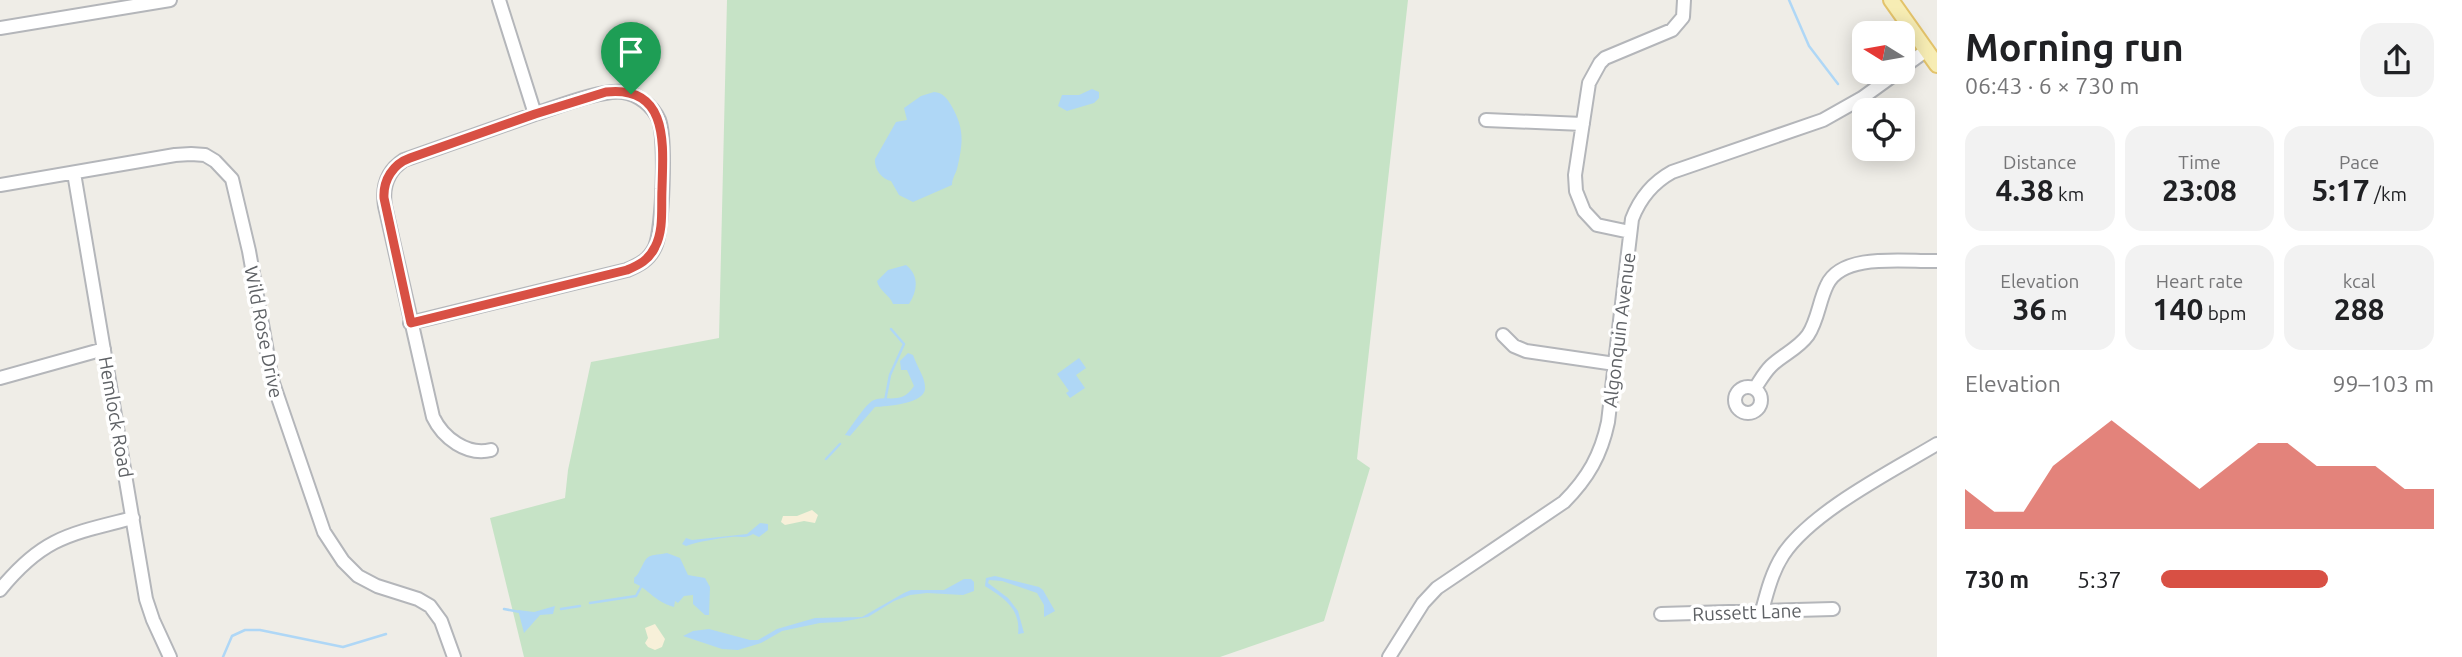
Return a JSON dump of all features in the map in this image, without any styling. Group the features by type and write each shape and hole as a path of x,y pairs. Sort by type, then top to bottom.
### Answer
{"main road":[{"path":"1891,0 1937,65"}],"street":[{"path":"0,28 114,4 170,0"},
{"path":"499,0 535,114"},
{"path":"1630,232 1597,225 1578,201 1575,175 1589,83 1600,63 1613,54 1672,30 1682,17 1684,0"},
{"path":"1915,59 1927,50"},
{"name":"Algonquin Avenue","path":"1389,657 1423,603 1437,588 1564,502 1580,486 1595,463 1603,444 1630,232 1636,208 1644,195 1659,179 1685,167 1824,120 1881,84"},
{"path":"411,323 627,270 645,261 652,254 661,229 661,125 652,109 638,96 615,91 535,114 404,160 389,175 384,189 385,206 411,323 429,404 440,429 451,439 474,451 491,450"},
{"path":"1486,120 1583,124"},
{"name":"Wild Rose Drive","path":"0,185 175,155 205,155 215,160 232,179 249,251 272,380 324,532 343,561 358,576 377,586 418,598 430,606 441,621 454,657"},
{"name":"Hemlock Road","path":"74,173 146,599 170,657"},
{"path":"1755,388 1772,365 1807,337 1815,321 1825,287 1838,271 1848,265 1861,263 1937,261"},
{"path":"1503,335 1514,346 1526,351 1615,364"},
{"path":"0,379 104,349"},
{"path":"1762,611 1773,573 1796,539 1817,520 1868,485 1937,444"},
{"path":"0,590 25,562 60,538 133,518"},
{"name":"Russett Lane","path":"1661,614 1833,609"}],"green space":[{"path":"727,0 1408,0 1357,459 1370,468 1324,621 1220,657 524,657 490,518 565,498 568,470 591,362 719,338"}],"sand":[{"path":"812,510 818,515 815,523 804,521 785,525 781,522 783,516 797,516"},
{"path":"655,624 665,639 662,647 655,650 645,643 648,638 645,628"}],"water":[{"path":"1092,89 1099,92 1099,98 1094,103 1067,111 1058,106 1062,95 1079,95"},
{"path":"934,92 946,98 959,121 962,136 959,160 952,185 913,202 899,195 891,181 881,176 875,159 896,122 907,120 904,108 921,96"},
{"path":"906,265 915,278 914,293 909,304 893,304 877,281 888,270"},
{"path":"908,353 913,355 923,377 924,393 913,401 875,407 850,436 845,435 871,402 905,396 914,386 907,370 901,370 900,361"},
{"path":"1079,358 1086,368 1076,375 1085,388 1070,398 1066,393 1069,391 1057,374"},
{"path":"760,523 768,524 768,530 759,537 753,534 686,546 682,544 686,538 692,540 747,534"},
{"path":"667,553 680,558 688,575 705,578 710,587 709,615 705,615 693,604 693,595 684,596 678,603 675,601 674,607 661,602 634,583 634,577 646,559"},
{"path":"995,576 1039,587 1055,611 1044,617 1044,605 1037,593 1002,581 989,580 988,583 1008,598 1018,611 1024,633 1018,634 1017,618 1010,605 985,586 986,578"},
{"path":"964,579 974,582 974,591 963,595 910,595 894,601 868,617 782,631 761,643 738,650 722,649 683,636 693,631 709,629 758,640 777,629 815,618 862,617 911,590 944,590"},
{"path":"555,606 553,614 540,615 524,633 518,610 534,612"}],"waterway":[{"path":"1789,0 1809,46 1838,84"},
{"path":"885,401 890,375 904,344 891,329"},
{"path":"826,459 840,444"},
{"path":"590,603 636,596 642,585"},
{"path":"561,609 580,606"},
{"path":"504,609 520,612"},
{"path":"223,657 232,636 245,630 260,630 343,647 386,634"}],"route":[{"path":"606,92 631,94 638,96 652,109 661,125 661,229 652,254 645,261 627,270 411,323 384,198 389,175 399,163 535,114 606,92"}]}
